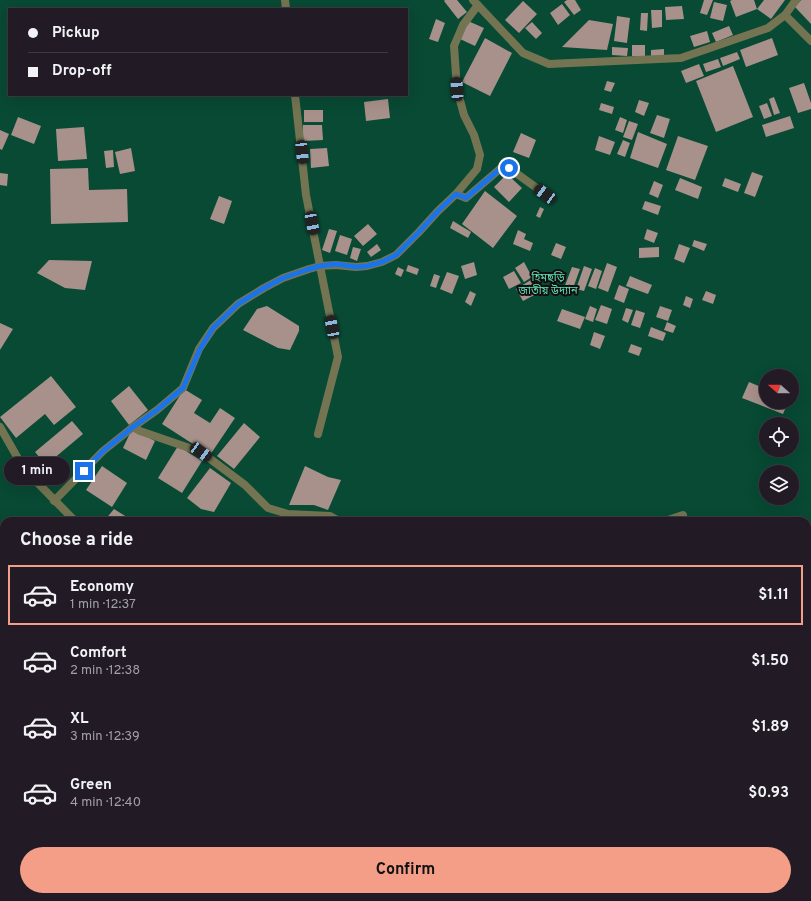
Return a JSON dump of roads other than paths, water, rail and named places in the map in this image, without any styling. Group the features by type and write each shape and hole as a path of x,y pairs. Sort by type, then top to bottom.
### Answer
{"street":[{"path":"54,501 103,451 183,388 200,349 213,328 238,304 283,278 320,266 336,264 356,267 367,266 382,262 396,255 456,194 477,169 480,155 474,135 464,114 457,89 454,46 475,2 523,53 549,64 681,58 768,28 785,15 796,0"},
{"path":"785,15 811,41"},
{"path":"295,96 306,195 338,357 318,434"},
{"path":"456,194 466,198 501,168 509,168 545,194"},
{"path":"0,427 24,469 71,517"},
{"path":"133,427 140,431 201,452 245,485 268,508 288,514 332,517"},
{"path":"677,517 683,515"}],"park label":[{"name":"হিমছড়ি জাতীয় উদ্যান","path":"548,284"}]}
